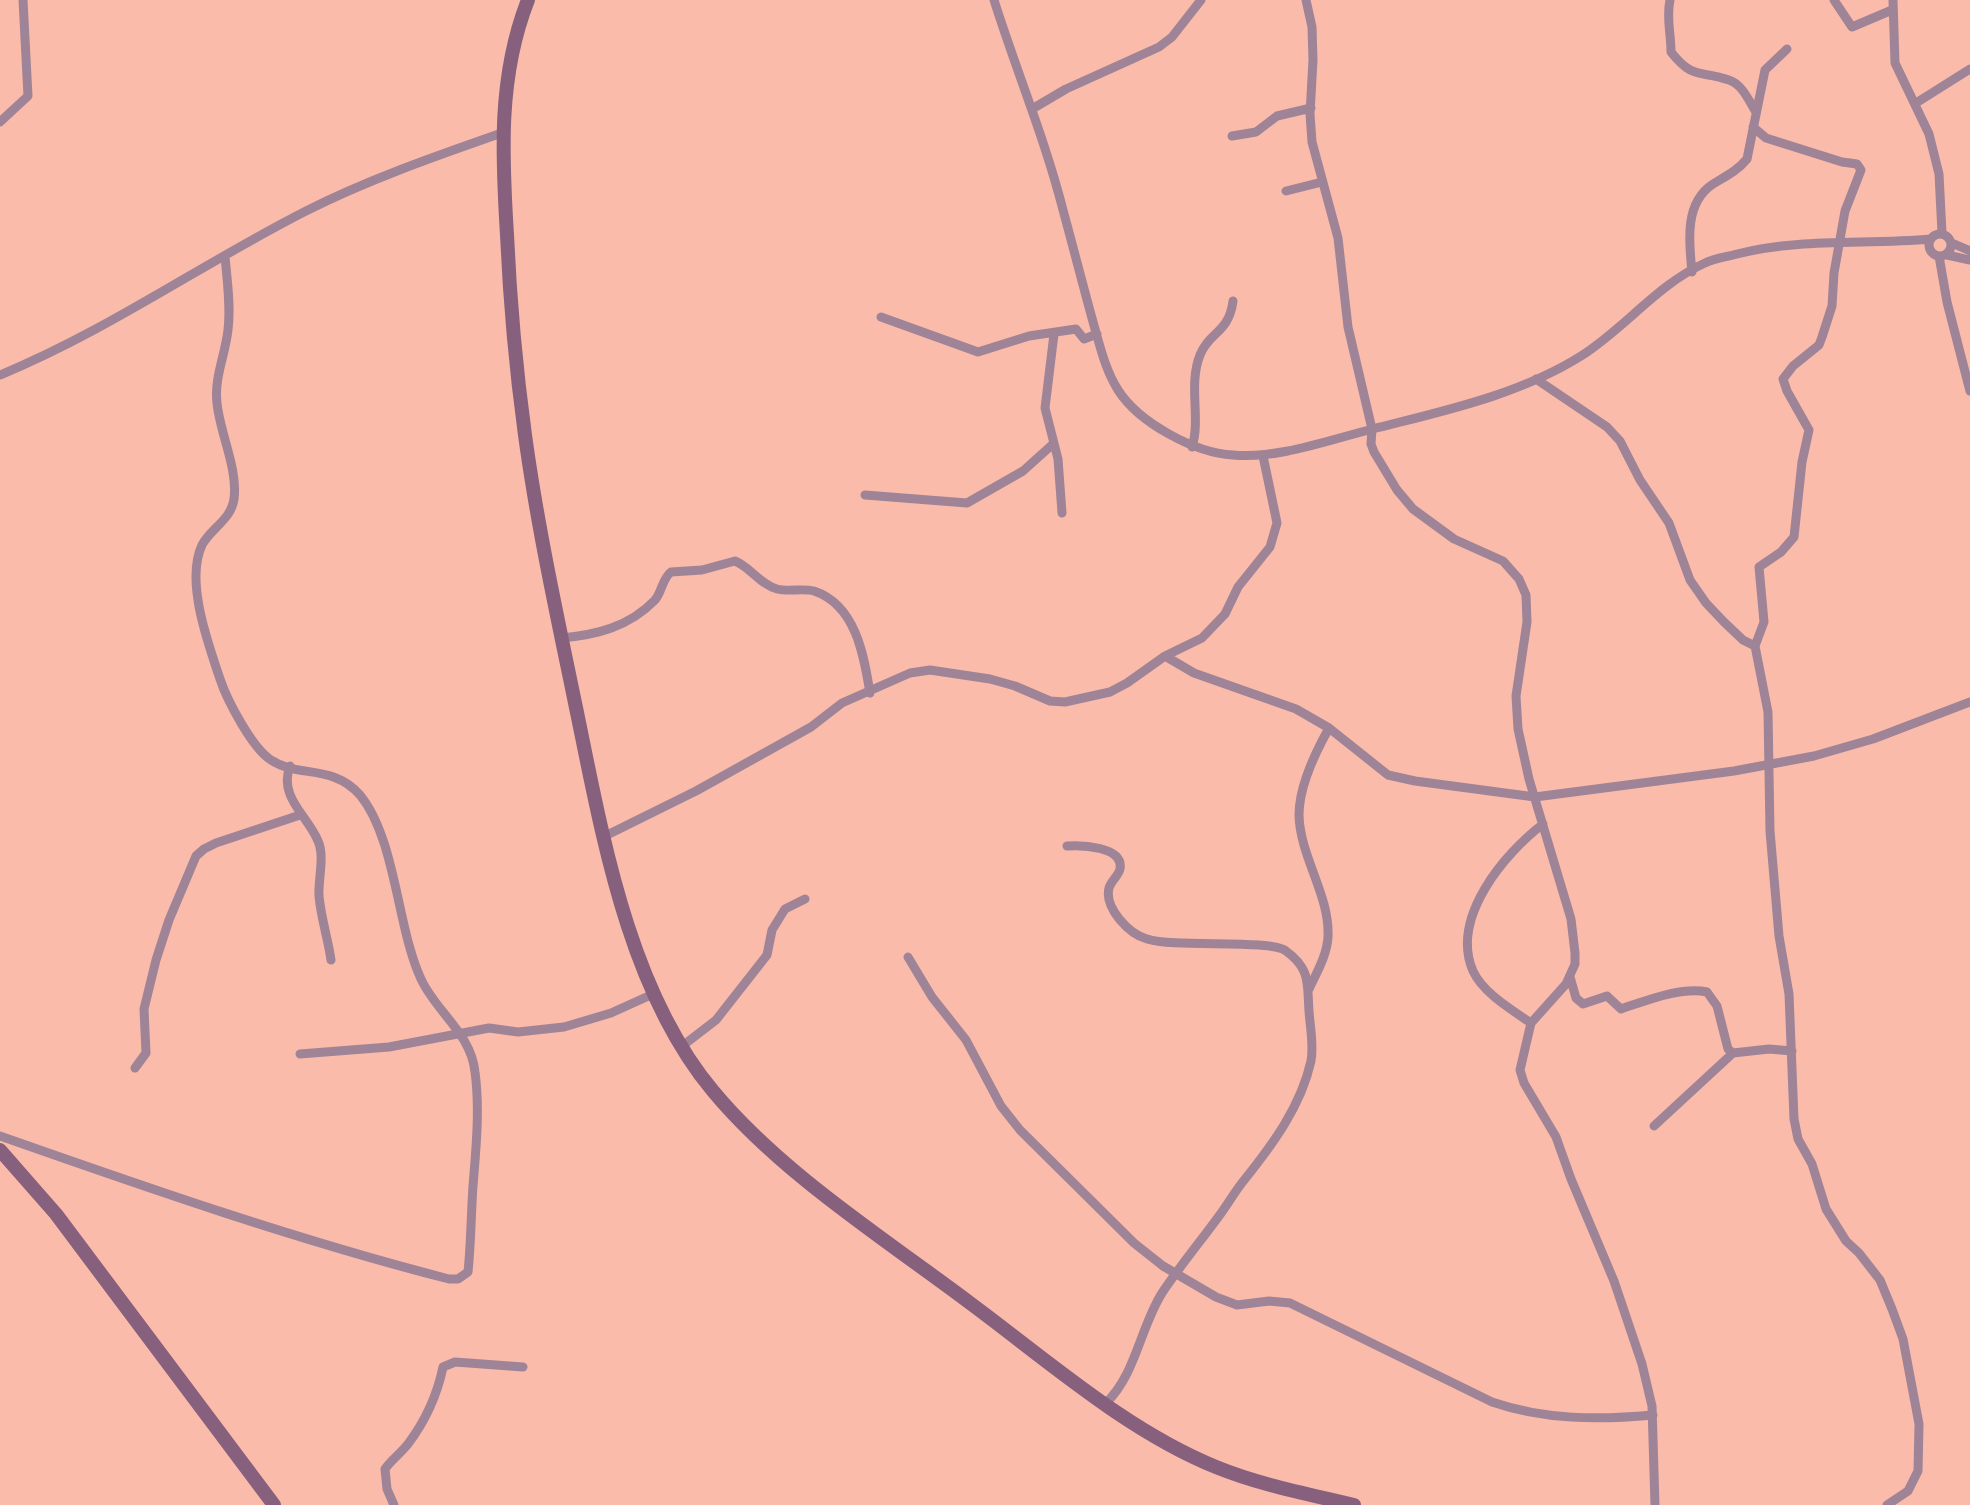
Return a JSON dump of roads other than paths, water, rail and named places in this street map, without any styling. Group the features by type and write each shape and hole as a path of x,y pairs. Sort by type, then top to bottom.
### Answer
{"main road":[{"path":"528,0 516,31 509,64 502,133 511,319 532,487 603,837 640,962 653,994 681,1047 714,1093 811,1184 1106,1403 1171,1445 1214,1466 1260,1482 1354,1505"},
{"path":"0,1150 56,1214 274,1505"}],"street":[{"path":"0,122 28,96 23,0"},
{"path":"994,0 1032,109 1063,209 1081,284 1110,374 1131,408 1192,447 1233,456 1263,456 1428,415 1536,379 1600,343 1668,286 1704,263 1754,250 1839,242 1931,239 1942,233"},
{"path":"1032,109 1066,89 1159,47 1172,37 1201,0"},
{"path":"1306,0 1313,49 1312,141 1338,238 1348,327 1372,429 1371,444 1397,490 1413,509 1454,539 1503,561 1515,573 1526,595 1527,622 1518,677 1517,716 1520,744 1573,930 1575,964 1570,977 1554,999 1531,1023 1520,1062 1522,1077 1556,1137 1614,1281 1642,1364 1653,1415 1654,1505"},
{"path":"1670,0 1666,17 1671,33 1671,52 1693,72 1731,80 1745,93 1756,112"},
{"path":"1834,0 1852,27 1892,5 1895,63 1929,134 1939,174 1942,233 1952,243 1970,251"},
{"path":"1692,272 1688,231 1695,209 1702,194 1740,168 1747,159 1765,70 1787,49"},
{"path":"1916,104 1970,69"},
{"path":"1232,136 1256,132 1277,116 1311,108"},
{"path":"1753,127 1766,138 1860,166 1860,175 1845,211 1832,306 1822,337 1819,345 1792,366 1783,379 1787,391 1809,430 1802,462 1794,537 1781,552 1759,567 1764,622 1755,646 1768,712 1770,831 1779,936 1787,975 1792,1052 1792,1103 1798,1139 1812,1164 1826,1209 1846,1241 1859,1253 1880,1280 1903,1339 1914,1385 1920,1443 1918,1471 1908,1491 1887,1505"},
{"path":"0,363 2,374 60,348 315,207 402,170 502,133"},
{"path":"1286,191 1322,182"},
{"path":"1930,250 1931,239"},
{"path":"1905,241 1943,255 1970,260"},
{"path":"1952,243 1943,255 1947,302 1970,391"},
{"path":"0,1136 116,1177 369,1258 458,1279 468,1272 477,1105 475,1070 469,1048 460,1032 421,981 375,821 359,795 342,781 328,774 270,760 234,709 221,683 196,593 200,550 204,542 229,515 234,498 217,396 218,373 229,327 225,256"},
{"path":"1192,447 1198,432 1194,410 1200,355 1227,324 1233,301"},
{"path":"881,317 978,352 1029,336 1076,329 1084,339 1097,334"},
{"path":"1054,334 1045,408 1058,459 1062,513"},
{"path":"1536,379 1607,427 1620,441 1640,480 1669,523 1690,580 1706,603 1724,622 1743,640 1755,646"},
{"path":"865,495 967,503 1023,471 1053,444"},
{"path":"603,837 696,791 811,727 842,703 870,693 891,679 930,670 990,679 1015,686 1050,701 1065,702 1110,692 1166,656 1202,638 1225,614 1238,587 1270,547 1275,533 1276,514 1263,456"},
{"path":"561,638 596,635 627,621 657,598 671,572 702,570 735,561 776,589 815,592 837,606 848,618 856,635 870,693"},
{"path":"1166,656 1194,674 1296,709 1329,728 1388,775 1415,781 1535,797 1734,771 1814,756 1874,739 1970,702"},
{"path":"1308,991 1324,956 1328,928 1302,836 1299,812 1302,791 1329,728"},
{"path":"290,766 286,775 288,786 300,815 320,843 319,898 331,960"},
{"path":"135,1068 146,1053 144,1009 156,960 168,920 196,856 216,843 300,815"},
{"path":"1531,1023 1496,997 1474,973 1468,948 1471,917 1478,900 1521,841 1543,824"},
{"path":"1067,846 1092,845 1110,853 1119,863 1120,868 1108,891 1108,902 1126,927 1136,935 1148,940 1206,945 1248,945 1286,950 1301,965 1308,978 1312,1050 1300,1096 1265,1156 1176,1272 1152,1310 1119,1390 1106,1403"},
{"path":"681,1047 716,1020 767,955 772,930 785,909 805,899"},
{"path":"908,957 933,997 966,1040 1000,1106 1020,1130 1134,1243 1216,1297 1237,1305 1269,1300 1290,1303 1461,1388 1518,1411 1592,1418 1653,1415"},
{"path":"1570,977 1576,998 1583,1004 1607,996 1621,1009 1684,992 1698,990 1707,992 1717,1006 1728,1049 1733,1053"},
{"path":"300,1054 389,1047 489,1028 535,1031 579,1024 653,994"},
{"path":"1654,1126 1733,1053 1769,1049 1792,1052"},
{"path":"394,1505 385,1482 385,1469 408,1444 430,1410 437,1395 443,1367 455,1362 523,1367"}]}
